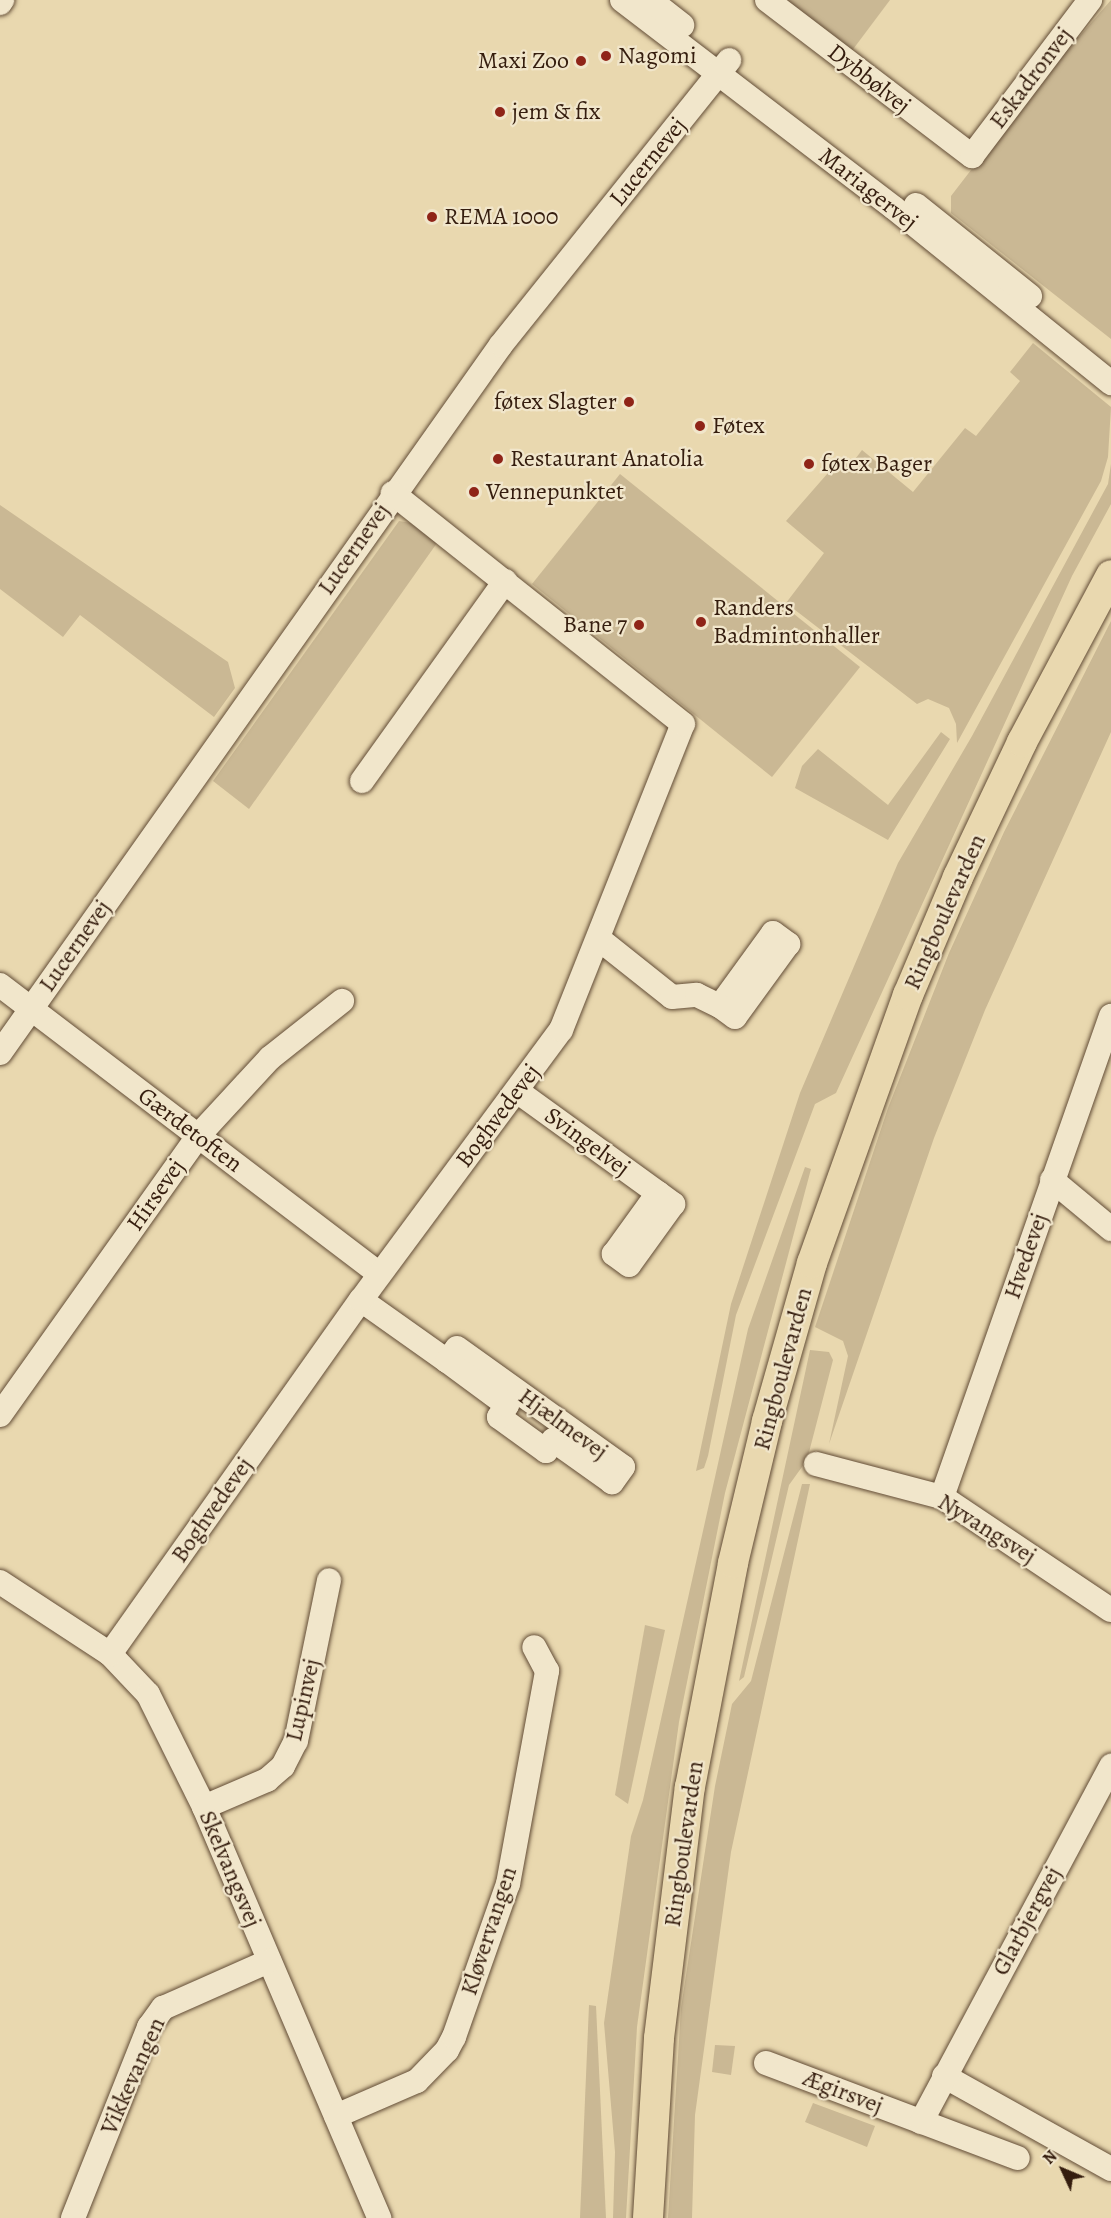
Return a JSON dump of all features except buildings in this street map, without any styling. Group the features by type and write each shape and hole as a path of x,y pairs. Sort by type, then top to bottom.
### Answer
{"main road":[{"name":"Ringboulevarden","path":"648,2218 659,2038 690,1787 733,1563 767,1421 812,1263 908,995 958,877 1022,742 1111,575"}],"street":[{"name":"Mariagervej","path":"622,0 724,66 984,257 1111,366"},
{"name":"Mariagervej","path":"650,0 724,66 1111,383"},
{"name":"Dybbølvej","path":"767,0 972,156"},
{"name":"Eskadronvej","path":"972,156 1090,0"},
{"name":"Lucernevej","path":"0,1053 393,493 501,345 724,66"},
{"name":"Boghvedevej","path":"110,1654 361,1300 561,1030 683,724 393,493"},
{"path":"362,780 505,581"},
{"path":"599,939 672,997 697,995 720,1006"},
{"name":"Gærdetoften","path":"0,985 380,1274"},
{"name":"Hirsevej","path":"0,1415 198,1136 270,1058 342,1001"},
{"name":"Hvedevej","path":"942,1497 1111,1016"},
{"name":"Svingelvej","path":"517,1091 658,1193"},
{"path":"1052,1180 1111,1229"},
{"name":"Hjælmevej","path":"361,1300 507,1405 499,1417 546,1450 553,1440 612,1482 623,1467 457,1348 447,1361"},
{"name":"Nyvangsvej","path":"816,1464 942,1497 1111,1610"},
{"name":"Lupinvej","path":"204,1807 267,1780 283,1766 296,1741 329,1580"},
{"name":"Skelvangsvej","path":"0,1582 110,1654 148,1694 204,1807 379,2218"},
{"name":"Kløvervangen","path":"336,2116 417,2080 447,2050 454,2037 508,1884 547,1671 534,1647"},
{"name":"Glarbjergvej","path":"944,2076 1111,1766"},
{"name":"Vikkevangen","path":"73,2218 149,2027 163,2008 269,1961"},
{"name":"Ægirsvej","path":"766,2063 1017,2158"},
{"path":"921,2122 944,2076 1111,2169"}],"shaded area":[{"path":"781,0 890,0 851,52"},
{"path":"1111,0 1111,339 951,213 951,196 1075,35 1079,37"},
{"path":"1033,343 1111,407 1108,457 1101,481 957,743 956,724 949,708 928,699 917,704 786,603 824,553 786,521 841,458 850,466 862,450 913,492 965,428 976,436 1020,381 1010,372"},
{"path":"1111,464 1111,504 1072,576 836,1093 815,1104 736,1315 708,1456 704,1468 696,1471 731,1304 800,1093 898,863 972,736 1108,484"},
{"path":"620,474 860,667 772,777 532,584"},
{"path":"0,505 228,662 235,688 214,717 80,615 63,637 0,589"},
{"path":"399,521 411,523 437,543 249,809 213,781"},
{"path":"1111,621 1111,732 985,1010 934,1138 829,1444 848,1356 843,1341 815,1327 888,1108 949,953 1004,832"},
{"path":"941,732 950,739 888,840 795,788 802,766 818,749 888,805"},
{"path":"805,1167 811,1169 725,1493 679,1722 637,2027 626,2218 613,2218 615,2152 604,2023 631,1836 643,1800 748,1329"},
{"path":"810,1350 829,1352 833,1360 807,1460 789,1485 744,1677 739,1681"},
{"path":"802,1484 810,1484 731,1852 695,2115 692,2218 668,2218 681,2008 715,1786 732,1704 751,1681"},
{"path":"645,1625 665,1630 628,1804 615,1795"},
{"path":"589,2005 596,2006 606,2218 580,2218"},
{"path":"715,2045 735,2046 731,2075 712,2072"},
{"path":"813,2103 875,2126 867,2147 805,2122"}],"place":[{"name":"Nagomi","path":"606,56"},
{"name":"Maxi Zoo","path":"581,61"},
{"name":"jem & fix","path":"500,112"},
{"name":"REMA 1000","path":"432,217"},
{"name":"føtex Slagter","path":"629,402"},
{"name":"Føtex","path":"700,426"},
{"name":"Restaurant Anatolia","path":"498,459"},
{"name":"føtex Bager","path":"809,464"},
{"name":"Vennepunktet","path":"474,492"},
{"name":"Randers Badmintonhaller","path":"701,622"},
{"name":"Bane 7","path":"639,625"}]}
